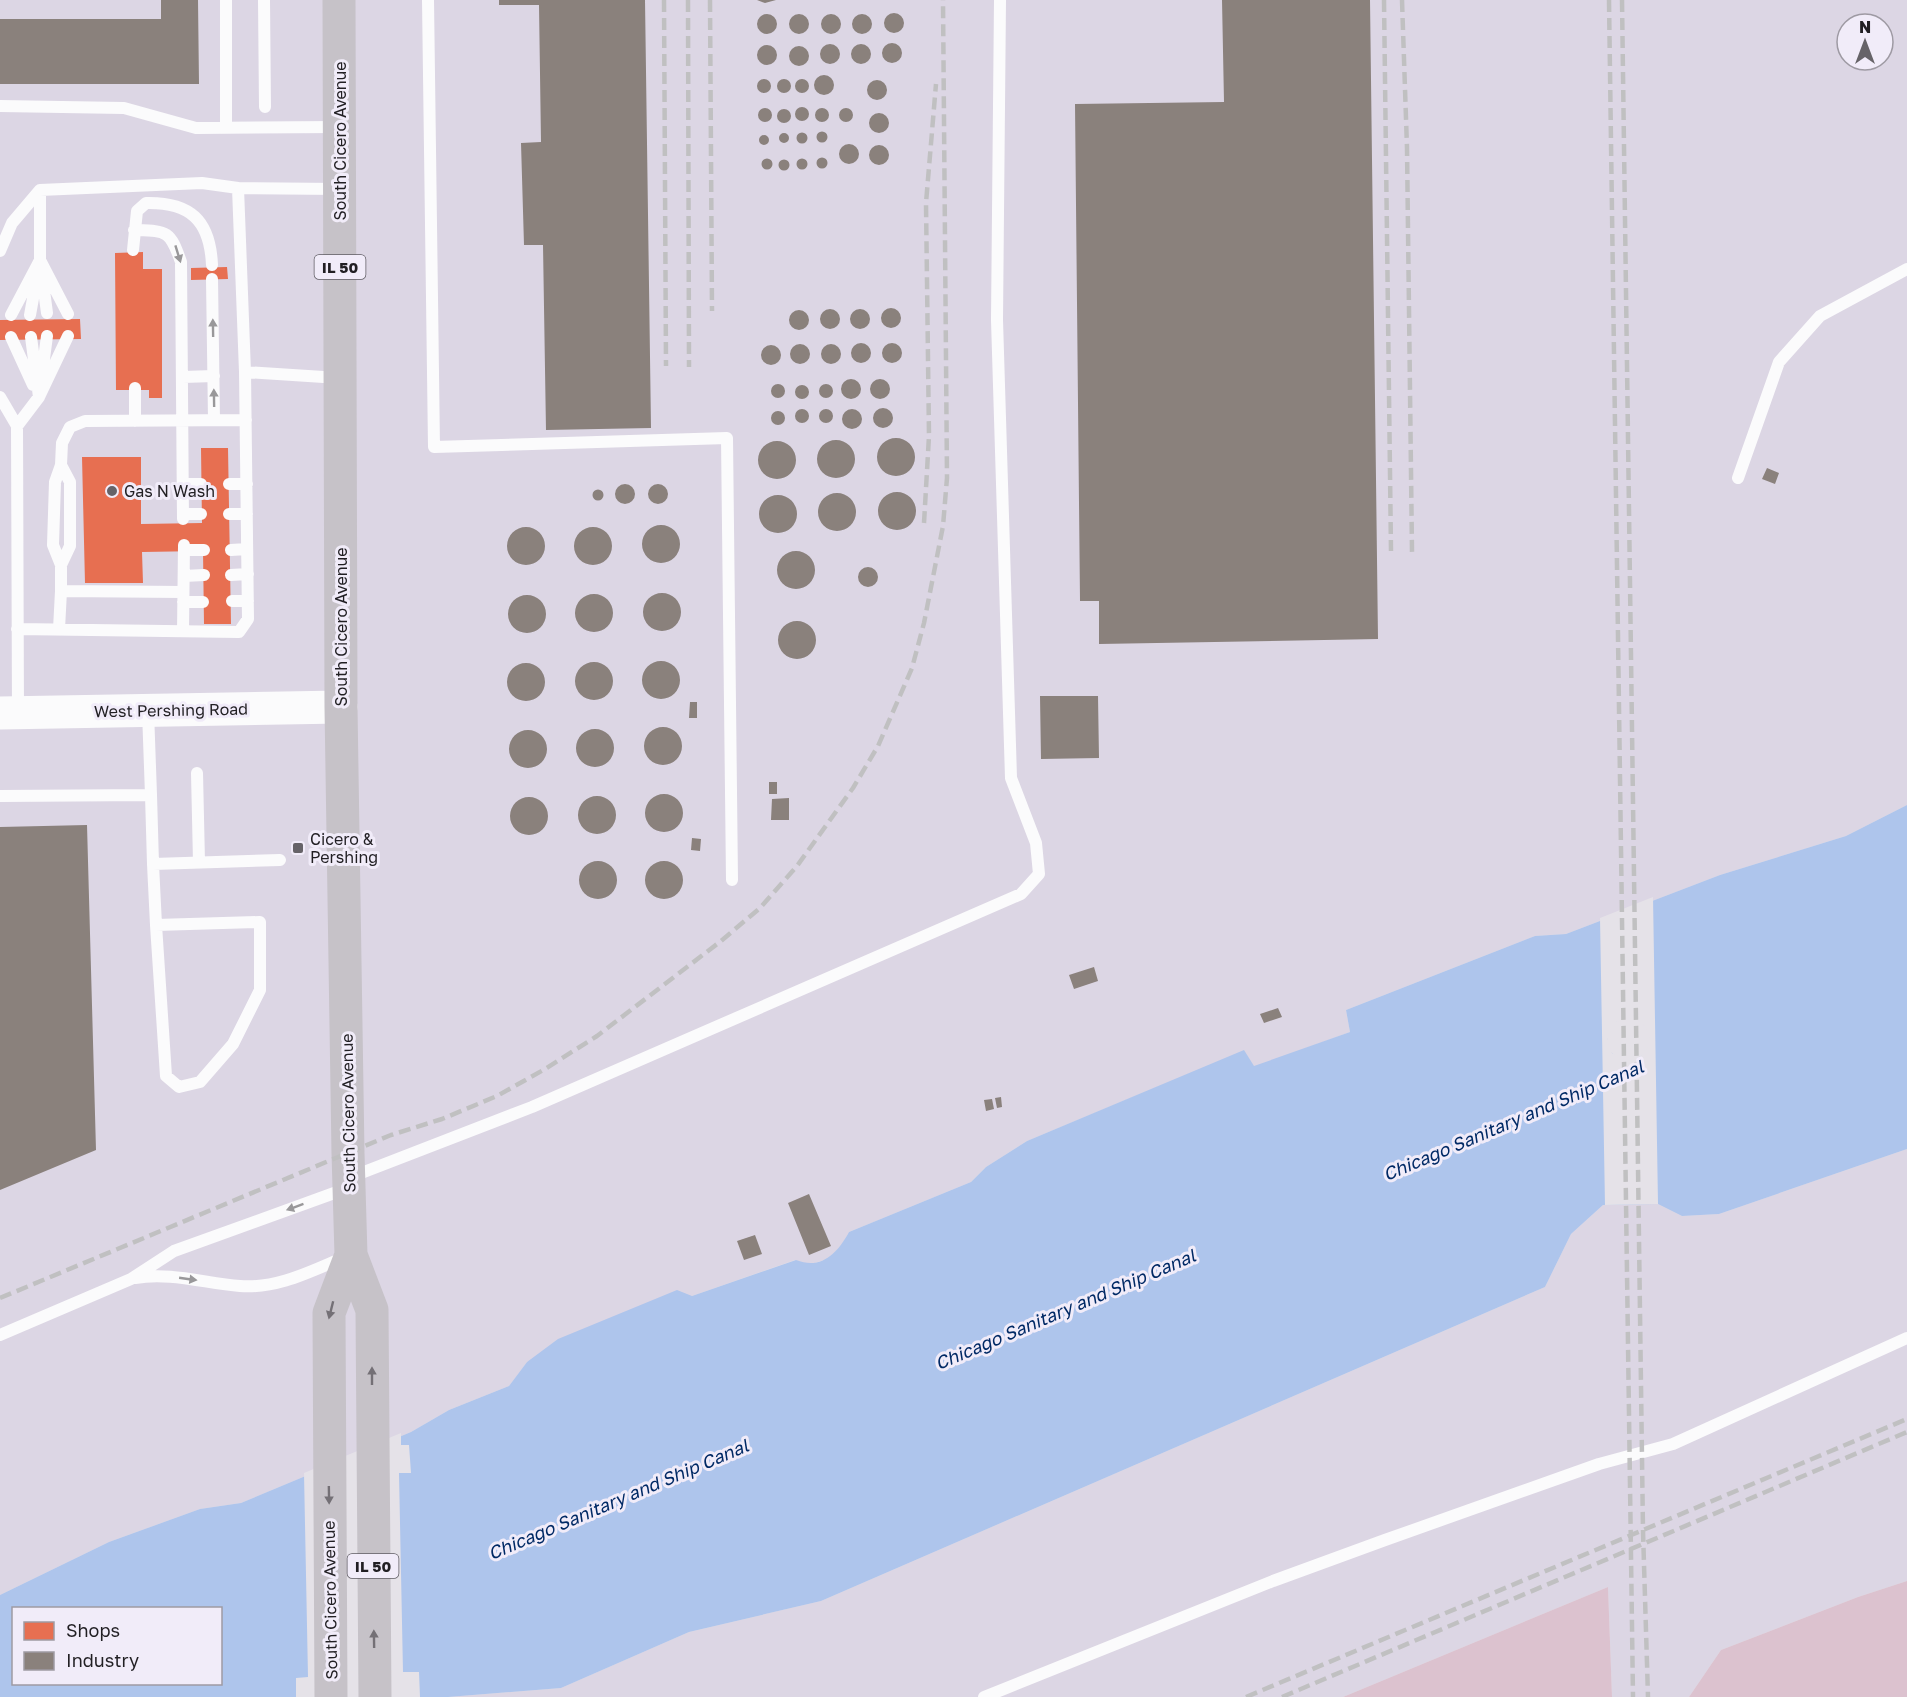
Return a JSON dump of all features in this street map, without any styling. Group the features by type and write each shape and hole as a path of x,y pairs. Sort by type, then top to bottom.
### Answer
{"main road":[{"name":"South Cicero Avenue","path":"339,0 341,707 351,1255 372,1310 371,1434 375,1697"},
{"name":"West Pershing Road","path":"9,713 341,707"},
{"name":"South Cicero Avenue","path":"331,1697 329,1313 351,1255"}],"lane":[{"path":"226,0 226,128"},
{"path":"264,0 265,107"},
{"path":"428,0 434,447 727,438 732,880"},
{"path":"0,1335 130,1279 174,1251 350,1183 532,1107 1021,894 1039,874 1036,843 1011,778 997,320 1000,0"},
{"path":"0,106 124,108 196,128 340,127"},
{"path":"0,251 12,223 40,190 202,183 238,188 340,189"},
{"path":"17,629 239,632 248,618 245,372 238,188"},
{"path":"30,315 39,260 40,190"},
{"path":"133,250 137,211 146,203 167,203 184,208 199,219 212,253 212,265"},
{"path":"134,230 163,231 173,239 181,262 183,517 201,514"},
{"path":"39,260 47,313"},
{"path":"39,260 68,314"},
{"path":"11,315 39,260"},
{"path":"1738,478 1779,362 1820,316 1907,269"},
{"path":"212,279 214,420"},
{"path":"39,397 47,336"},
{"path":"17,426 39,397 68,336"},
{"path":"11,337 39,397"},
{"path":"31,337 39,397"},
{"path":"245,372 341,378"},
{"path":"183,377 214,376"},
{"path":"135,388 135,421"},
{"path":"0,397 17,426 17,629 9,713"},
{"path":"59,629 61,565 53,545 55,482 62,465 62,443 70,427 85,421 246,420"},
{"path":"183,484 201,484"},
{"path":"229,484 247,484"},
{"path":"229,514 247,514"},
{"path":"183,631 184,547 204,550"},
{"path":"231,550 247,549"},
{"path":"231,575 248,574"},
{"path":"184,576 204,575"},
{"path":"61,591 183,597 203,602"},
{"path":"232,601 248,601"},
{"path":"148,710 153,864 156,925 166,1076 179,1087 200,1082 233,1044 260,990 260,922 156,925"},
{"path":"197,773 199,862"},
{"path":"0,796 151,795"},
{"path":"153,864 280,860"},
{"path":"130,1279 156,1275 241,1286 271,1285 293,1279 351,1255"},
{"path":"984,1697 1273,1581 1599,1464 1673,1444 1907,1338"}],"shaded area":[{"path":"0,0 1907,0 1907,805 1846,836 1720,875 1566,934 1535,936 1346,1010 1350,1032 1254,1067 1244,1051 1027,1141 986,1167 971,1182 849,1232 841,1246 828,1259 808,1265 795,1260 692,1296 527,1362 509,1386 449,1410 411,1432 241,1503 200,1509 109,1542 0,1595"},
{"path":"1907,1149 1907,1581 1858,1597 1721,1650 1689,1697 1612,1697 1608,1587 1343,1697 448,1697 561,1688 689,1632 821,1601 1545,1287 1571,1234 1603,1205 1658,1204 1682,1216 1719,1214"},
{"path":"1907,1581 1907,1697 1689,1697 1721,1650 1858,1597"},
{"path":"1608,1587 1612,1697 1343,1697"}],"water":[{"name":"Chicago Sanitary and Ship Canal","path":"1907,805 1907,1149 1719,1214 1682,1216 1658,1204 1603,1205 1571,1234 1545,1287 821,1601 689,1632 561,1688 448,1697 0,1697 0,1595 109,1542 200,1509 241,1503 411,1432 449,1410 509,1386 527,1362 558,1339 677,1290 692,1296 796,1260 805,1263 821,1261 834,1253 849,1232 971,1182 986,1167 1027,1141 1244,1050 1254,1066 1350,1032 1346,1010 1535,936 1566,934 1720,875 1846,836","holes":["1629,1015 1649,1026 1651,1048 1632,1063 1624,1063 1606,1048 1609,1025"]}],"pier":[{"path":"1653,897 1658,1204 1605,1205 1600,918","holes":["1629,1018 1636,1019 1646,1027 1650,1040 1648,1047 1639,1058 1625,1060 1612,1053 1607,1040 1616,1022"]},
{"path":"401,1433 401,1445 409,1445 411,1473 399,1473 403,1672 419,1672 420,1697 296,1697 296,1678 308,1677 304,1473"}],"building: Shops":[{"path":"143,252 143,269 162,269 162,398 149,398 149,390 116,390 115,253"},
{"path":"227,267 228,279 191,280 191,268"},
{"path":"80,319 81,339 0,340 0,320"},
{"path":"201,448 228,448 231,624 204,624 203,551 142,552 143,583 85,583 82,457 141,457 141,524 202,523"}],"building: Industry":[{"path":"161,0 198,0 199,84 0,84 0,19 161,19"},
{"path":"499,0 645,0 651,428 546,430 543,245 524,245 521,143 541,142 539,5 499,5"},
{"path":"757,0 776,0 765,3"},
{"path":"1222,0 1370,0 1378,639 1099,644 1099,601 1080,601 1075,104 1224,102"},
{"path":"894,13 901,16 904,23 901,30 894,33 887,30 884,23 887,16"},
{"path":"767,14 774,17 777,24 774,31 767,34 760,31 757,24 760,17"},
{"path":"799,14 806,17 809,24 806,31 799,34 792,31 789,24 792,17"},
{"path":"831,14 838,17 841,24 838,31 831,34 824,31 821,24 824,17"},
{"path":"862,14 869,17 872,24 869,31 862,34 855,31 852,24 855,17"},
{"path":"892,43 899,46 902,53 899,60 892,63 885,60 882,53 885,46"},
{"path":"830,44 837,47 840,54 837,61 830,64 823,61 820,54 823,47"},
{"path":"861,44 868,47 871,54 868,61 861,64 854,61 851,54 854,47"},
{"path":"767,45 774,48 777,55 774,62 767,65 760,62 757,55 760,48"},
{"path":"799,46 806,49 809,56 806,63 799,66 792,63 789,56 792,49"},
{"path":"824,75 831,78 834,85 831,92 824,95 817,92 814,85 817,78"},
{"path":"761,79 767,79 771,86 767,93 761,93 757,89 757,83"},
{"path":"781,79 787,79 791,86 787,93 781,93 777,89 777,83"},
{"path":"799,79 805,79 809,86 805,93 799,93 795,89 795,83"},
{"path":"877,80 884,83 887,90 884,97 877,100 870,97 867,90 870,83"},
{"path":"799,107 805,107 809,114 805,121 799,121 795,117 795,111"},
{"path":"762,108 768,108 772,115 768,122 762,122 758,118 758,112"},
{"path":"819,108 825,108 829,115 825,122 819,122 815,118 815,112"},
{"path":"843,108 849,108 853,115 849,122 843,122 839,118 839,112"},
{"path":"781,109 787,109 791,116 787,123 781,123 777,119 777,113"},
{"path":"879,113 886,116 889,123 886,130 879,133 872,130 869,123 872,116"},
{"path":"822,132 826,133 826,141 822,142 818,141 817,137 818,133"},
{"path":"784,133 788,134 788,142 784,143 780,142 779,138 780,134"},
{"path":"802,133 806,134 806,142 802,143 798,142 797,138 798,134"},
{"path":"764,135 768,136 768,144 764,145 760,144 759,140 760,136"},
{"path":"849,144 856,147 859,154 856,161 849,164 842,161 839,154 842,147"},
{"path":"879,145 886,148 889,155 886,162 879,165 872,162 869,155 872,148"},
{"path":"822,158 826,159 826,167 822,168 818,167 817,163 818,159"},
{"path":"767,159 771,160 771,168 767,169 763,168 762,164 763,160"},
{"path":"802,159 806,160 806,168 802,169 798,168 797,164 798,160"},
{"path":"784,160 788,161 788,169 784,170 780,169 779,165 780,161"},
{"path":"891,308 898,311 901,318 898,325 891,328 884,325 881,318 884,311"},
{"path":"830,309 837,312 840,319 837,326 830,329 823,326 820,319 823,312"},
{"path":"860,309 867,312 870,319 867,326 860,329 853,326 850,319 853,312"},
{"path":"799,310 806,313 809,320 806,327 799,330 792,327 789,320 792,313"},
{"path":"861,343 868,346 871,353 868,360 861,363 854,360 851,353 854,346"},
{"path":"892,343 899,346 902,353 899,360 892,363 885,360 882,353 885,346"},
{"path":"800,344 807,347 810,354 807,361 800,364 793,361 790,354 793,347"},
{"path":"831,344 838,347 841,354 838,361 831,364 824,361 821,354 824,347"},
{"path":"771,345 778,348 781,355 778,362 771,365 764,362 761,355 764,348"},
{"path":"851,379 858,382 861,389 858,396 851,399 844,396 841,389 844,382"},
{"path":"880,379 887,382 890,389 887,396 880,399 873,396 870,389 873,382"},
{"path":"775,384 781,384 785,391 781,398 775,398 771,394 771,388"},
{"path":"823,384 829,384 833,391 829,398 823,398 819,394 819,388"},
{"path":"799,385 805,385 809,392 805,399 799,399 795,395 795,389"},
{"path":"883,408 890,411 893,418 890,425 883,428 876,425 873,418 876,411"},
{"path":"799,409 805,409 809,416 805,423 799,423 795,419 795,413"},
{"path":"823,409 829,409 833,416 829,423 823,423 819,419 819,413"},
{"path":"852,409 859,412 862,419 859,426 852,429 845,426 842,419 845,412"},
{"path":"775,411 781,411 785,418 781,425 775,425 771,421 771,415"},
{"path":"896,438 910,443 915,457 910,471 896,476 882,471 877,457 882,443"},
{"path":"836,440 850,445 855,459 850,473 836,478 822,473 817,459 822,445"},
{"path":"777,441 791,446 796,460 791,474 777,479 763,474 758,460 763,446"},
{"path":"1767,468 1779,473 1775,484 1762,479"},
{"path":"625,484 632,487 635,494 632,501 625,504 618,501 615,494 618,487"},
{"path":"658,484 665,487 668,494 665,501 658,504 651,501 648,494 651,487"},
{"path":"598,489 604,495 598,501 592,495"},
{"path":"897,492 911,497 916,511 911,525 897,530 883,525 878,511 883,497"},
{"path":"837,493 851,498 856,512 851,526 837,531 823,526 818,512 823,498"},
{"path":"778,495 792,500 797,514 792,528 778,533 764,528 759,514 764,500"},
{"path":"661,525 675,530 680,544 675,558 661,563 647,558 642,544 647,530"},
{"path":"526,527 540,532 545,546 540,560 526,565 512,560 507,546 512,532"},
{"path":"593,527 607,532 612,546 607,560 593,565 579,560 574,546 579,532"},
{"path":"796,551 810,556 815,570 810,584 796,589 782,584 777,570 782,556"},
{"path":"868,567 875,570 878,577 875,584 868,587 861,584 858,577 861,570"},
{"path":"662,593 676,598 681,612 676,626 662,631 648,626 643,612 648,598"},
{"path":"594,594 608,599 613,613 608,627 594,632 580,627 575,613 580,599"},
{"path":"527,595 541,600 546,614 541,628 527,633 513,628 508,614 513,600"},
{"path":"797,621 811,626 816,640 811,654 797,659 783,654 778,640 783,626"},
{"path":"661,661 675,666 680,680 675,694 661,699 647,694 642,680 647,666"},
{"path":"594,662 608,667 613,681 608,695 594,700 580,695 575,681 580,667"},
{"path":"526,663 540,668 545,682 540,696 526,701 512,696 507,682 512,668"},
{"path":"1040,696 1098,696 1099,758 1041,759"},
{"path":"690,702 697,702 697,718 689,718"},
{"path":"663,727 677,732 682,746 677,760 663,765 649,760 644,746 649,732"},
{"path":"595,729 609,734 614,748 609,762 595,767 581,762 576,748 581,734"},
{"path":"528,730 542,735 547,749 542,763 528,768 514,763 509,749 514,735"},
{"path":"769,782 777,782 777,794 769,794"},
{"path":"664,794 678,799 683,813 678,827 664,832 650,827 645,813 650,799"},
{"path":"597,796 611,801 616,815 611,829 597,834 583,829 578,815 583,801"},
{"path":"529,797 543,802 548,816 543,830 529,835 515,830 510,816 515,802"},
{"path":"789,798 789,820 771,820 772,799"},
{"path":"87,825 96,1150 0,1190 0,827"},
{"path":"692,838 701,839 700,851 691,850"},
{"path":"598,861 612,866 617,880 612,894 598,899 584,894 579,880 584,866"},
{"path":"664,861 678,866 683,880 678,894 664,899 650,894 645,880 650,866"},
{"path":"1094,967 1098,981 1074,989 1069,975"},
{"path":"1278,1008 1282,1017 1264,1023 1260,1014"},
{"path":"1001,1097 1002,1107 997,1108 995,1098"},
{"path":"992,1099 994,1109 986,1111 984,1100"},
{"path":"809,1194 831,1246 809,1255 788,1203"},
{"path":"755,1235 762,1254 744,1260 737,1241"}],"railway":[{"path":"664,0 666,366"},
{"path":"688,0 689,367"},
{"path":"710,0 712,311"},
{"path":"0,1298 391,1135 442,1119 497,1096 597,1036 721,941 760,908 797,866 853,788 878,746 912,668 924,623 943,526 947,478 943,0"},
{"path":"1384,0 1391,551"},
{"path":"1402,0 1407,148 1412,552"},
{"path":"1609,0 1633,1697"},
{"path":"1622,0 1643,1531 1648,1697"},
{"path":"924,523 929,436 926,203 936,84"},
{"path":"1246,1697 1907,1419"},
{"path":"1282,1697 1907,1432"}],"place":[{"name":"Gas N Wash","path":"112,491"},
{"name":"Cicero & Pershing","path":"298,848"}]}
